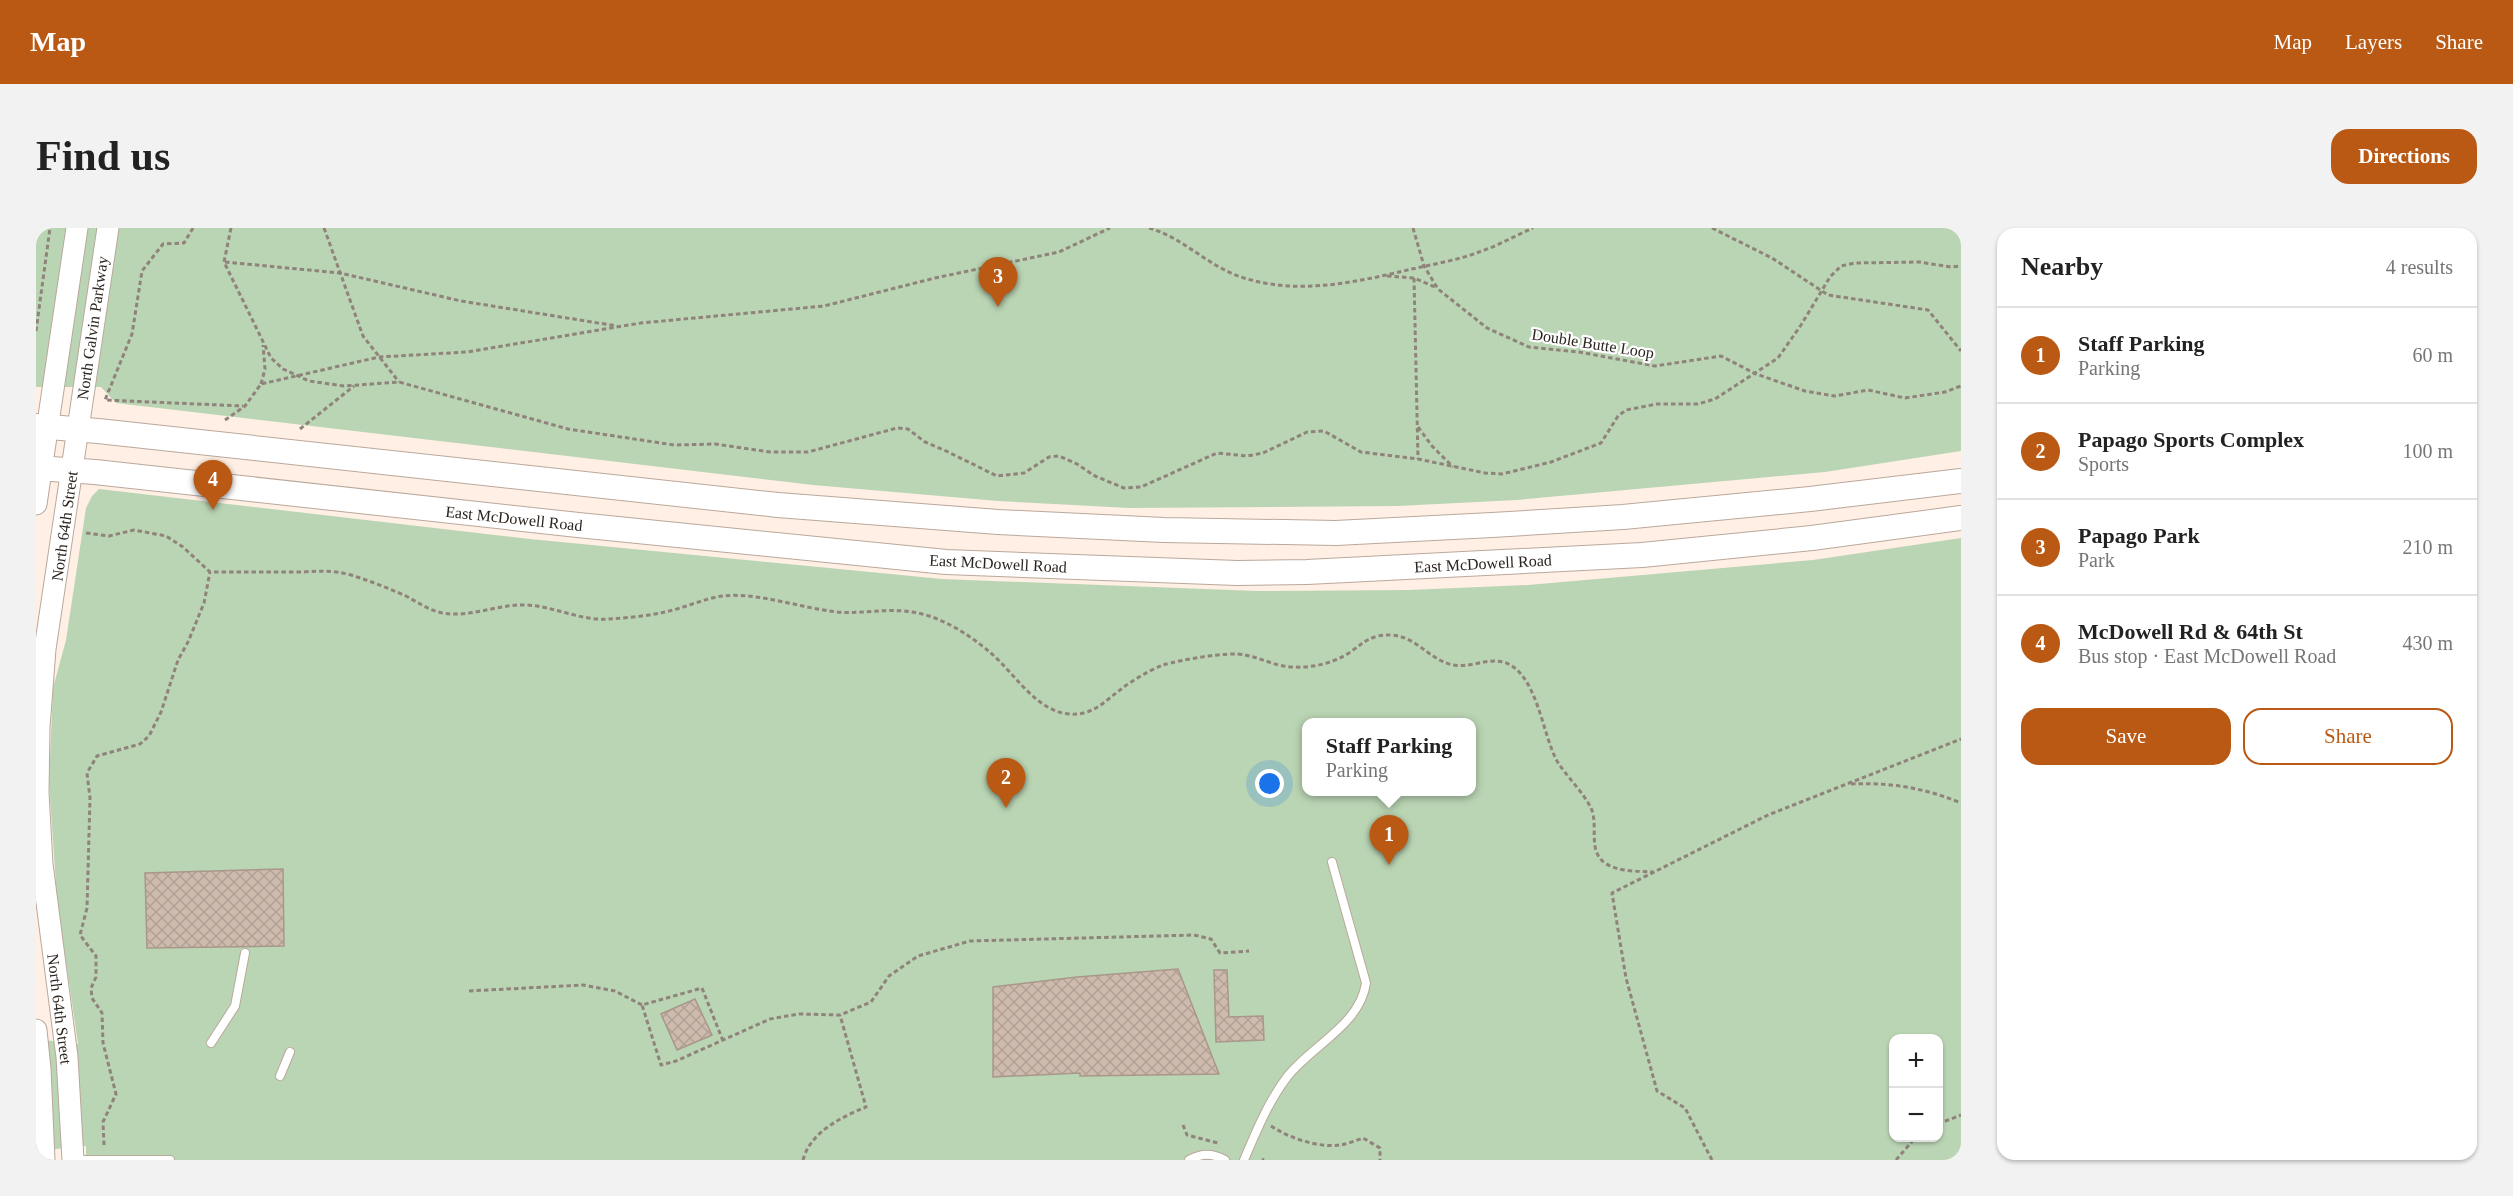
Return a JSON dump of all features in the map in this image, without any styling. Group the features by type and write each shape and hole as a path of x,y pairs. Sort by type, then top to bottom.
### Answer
{"main road":[{"name":"North Galvin Parkway","path":"41,426 78,228"},
{"name":"North Galvin Parkway","path":"78,429 108,228"},
{"path":"41,426 778,505 998,522 1164,530 1336,533 1623,517 1809,499 1961,481"},
{"name":"North 64th Street","path":"36,504 41,426"},
{"name":"North 64th Street","path":"74,1160 64,1035 39,865 38,758 42,671 78,429"},
{"name":"East McDowell Road","path":"38,468 946,562 1237,573 1307,572 1642,555 1812,538 1961,518"},
{"name":"North 64th Street","path":"36,1030 44,1160"}],"lane":[{"path":"1244,1160 1262,1120 1287,1077 1352,1015 1364,999 1366,983 1332,862"},
{"path":"212,1043 235,1006 245,953"},
{"path":"280,1076 290,1053"},
{"path":"1189,1160 1198,1155 1208,1154 1225,1160"},
{"path":"83,1160 170,1160"}],"path":[{"path":"36,331 50,228"},
{"path":"193,228 184,243 163,244 142,271 132,334 105,400 244,406"},
{"path":"231,228 224,262 271,358 283,369 297,377 344,386 399,382 568,429 674,445 715,444 770,452 808,452 897,428 908,429 925,442 996,476 1024,473 1049,457 1059,456 1095,476 1124,488 1141,487 1218,453 1247,456 1263,453 1307,432 1324,431 1360,452 1418,459 1455,468 1502,474 1551,462 1601,443 1618,416 1626,410 1657,404 1698,404 1715,399 1756,374 1778,358 1830,277 1841,266 1855,263 1919,262 1951,267 1961,266"},
{"path":"324,228 363,336 399,382"},
{"path":"261,384 379,357 467,352 622,326 824,306 935,278 1059,252 1110,228"},
{"path":"1149,228 1160,231 1210,262 1242,277 1290,286 1325,286 1424,266 1478,252 1533,228"},
{"name":"Double Butte Loop","path":"1413,228 1424,266 1438,289 1487,328 1528,347 1579,352 1655,366 1720,356 1733,360 1756,374 1805,391 1834,396 1868,390 1905,398 1945,392 1961,386"},
{"path":"1712,228 1772,258 1828,295 1928,310 1961,351"},
{"path":"224,262 340,273 460,301 622,326"},
{"path":"1380,276 1414,278 1438,289"},
{"path":"1414,278 1418,459"},
{"path":"225,420 244,406 261,384 265,369 262,340"},
{"path":"300,429 355,385"},
{"path":"1418,425 1437,452 1455,468"},
{"path":"86,533 109,536 134,530 166,536 210,572 333,572 387,588 426,608 446,614 480,611 512,604 532,605 590,619 606,619 663,612 726,595 831,611 854,613 879,609 910,611 929,616 959,630 993,654 1017,681 1047,706 1065,714 1076,714 1100,707 1122,688 1161,666 1218,655 1241,654 1293,668 1317,666 1346,655 1371,638 1400,636 1421,646 1444,662 1454,665 1502,662 1516,668 1532,694 1555,757 1590,805 1595,820 1595,849 1605,863 1627,871 1653,872"},
{"path":"104,1145 103,1122 116,1094 103,1043 102,1013 92,998 91,988 96,977 96,956 80,935 87,908 90,798 87,773 97,756 140,744 148,736 161,712 178,660 204,603 210,572"},
{"path":"1712,1160 1685,1108 1657,1091 1626,978 1612,893 1768,814 1961,739"},
{"path":"1846,784 1879,782 1934,792 1961,802"},
{"path":"642,1005 661,1065 676,1061 770,1019 800,1014 840,1015 871,1002 889,976 918,956 970,941 1194,935 1211,939 1220,952 1249,951"},
{"path":"469,991 583,985 615,991 642,1005 702,988 723,1041"},
{"path":"803,1160 818,1135 839,1118 866,1107 840,1015"},
{"path":"1943,1122 1961,1115"},
{"path":"1262,1120 1281,1133 1316,1144 1339,1145 1363,1138 1380,1148 1380,1160"},
{"path":"1183,1125 1187,1135 1222,1145"},
{"path":"1896,1160 1911,1142"}],"green space":[{"path":"36,228 1961,228 1961,451 1825,472 1517,500 1397,506 1129,508 998,501 813,485 116,403 101,387 36,387"},
{"path":"99,489 530,539 942,579 1257,591 1409,590 1528,585 1813,560 1961,538 1961,1160 86,1160 86,1146 36,1151 36,1039 78,1044 57,900 49,782 53,688 66,640 86,508 92,496"}],"building":[{"path":"283,869 284,946 147,948 145,873"},
{"path":"1178,969 1219,1074 1080,1076 1080,1073 993,1077 993,987 1077,977"},
{"path":"1214,970 1227,970 1229,1017 1263,1016 1264,1040 1216,1042"},
{"path":"695,999 712,1035 677,1050 661,1014"}],"place":[{"name":"Papago Park","path":"998,307"},
{"name":"McDowell Rd & 64th St","path":"213,510"},
{"name":"Papago Sports Complex","path":"1006,808"},
{"name":"Staff Parking","path":"1389,865"}]}
